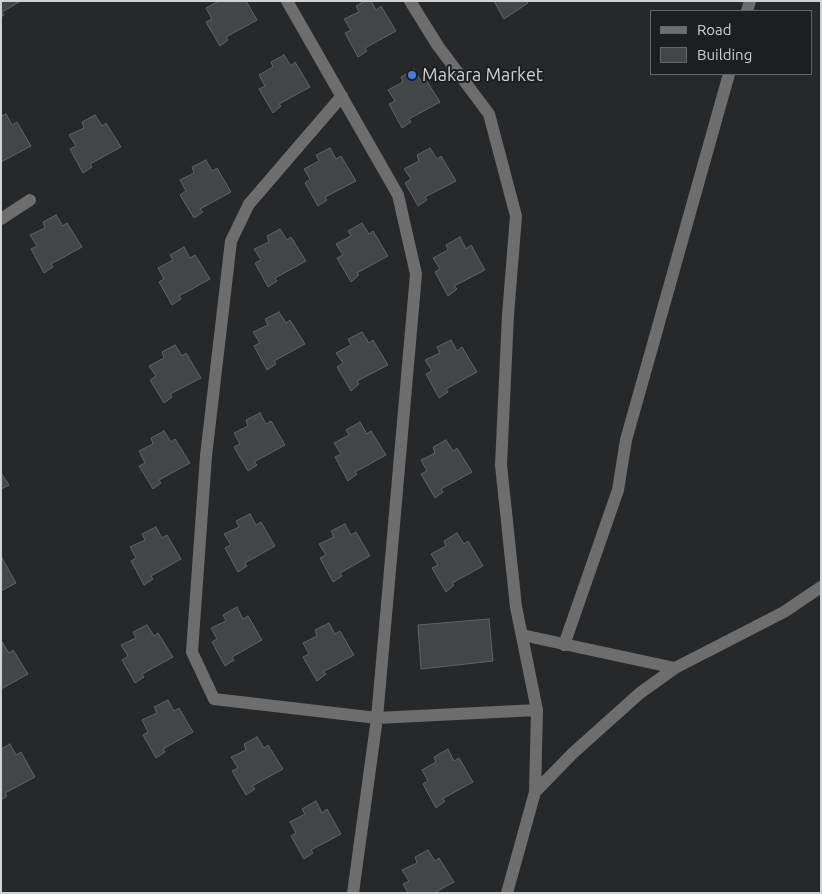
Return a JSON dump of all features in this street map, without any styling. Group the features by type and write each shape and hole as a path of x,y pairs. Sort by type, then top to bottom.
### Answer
{"street":[{"path":"287,1 398,195 416,274 377,718 353,893"},
{"path":"410,1 438,46 489,114 516,216 508,315 501,465 516,607 537,710 535,792 507,893"},
{"path":"564,645 618,490 626,440 729,75"},
{"path":"342,96 249,204 231,241 206,456 192,652 214,699 377,718 537,710"},
{"path":"1,220 30,200"},
{"path":"535,792 573,753 640,693 675,668 784,612 821,587"},
{"path":"522,635 675,668"}],"building":[{"path":"1,1 21,1 2,12 4,15 1,17"},
{"path":"219,1 246,1 257,20 226,37 228,40 220,46 206,22 212,19 206,8"},
{"path":"365,1 371,1 376,10 381,6 396,31 365,48 367,51 358,57 345,33 351,30 344,19 359,12 356,6"},
{"path":"494,1 526,1 528,3 504,19"},
{"path":"284,55 291,66 295,62 310,87 279,104 281,106 273,113 259,89 265,86 259,75 273,67 271,62"},
{"path":"414,69 421,81 425,78 440,102 409,119 411,122 402,128 389,104 395,101 388,90 403,82 401,77"},
{"path":"6,114 12,125 17,122 31,146 1,162 1,116"},
{"path":"95,115 102,126 106,123 121,147 90,164 92,167 83,173 70,149 76,146 69,135 84,128 82,122"},
{"path":"330,148 336,159 341,156 356,181 325,197 327,200 318,206 305,183 310,179 304,169 319,161 316,155"},
{"path":"430,148 437,159 441,156 456,181 425,197 427,200 418,206 405,183 411,179 404,169 419,161 417,155"},
{"path":"206,160 212,171 217,168 231,192 200,209 203,212 194,218 180,195 186,191 180,180 194,173 192,167"},
{"path":"56,215 63,226 67,223 82,247 51,264 53,267 44,273 31,249 37,246 30,235 45,228 43,222"},
{"path":"362,223 369,234 373,231 388,256 357,273 359,275 351,282 337,258 343,255 336,244 351,236 348,231"},
{"path":"280,229 287,240 291,237 306,261 275,278 277,281 268,287 255,263 261,260 254,249 269,242 267,236"},
{"path":"460,237 466,249 471,245 485,270 454,286 457,289 448,296 435,272 440,269 433,258 448,250 446,245"},
{"path":"184,247 190,258 195,255 210,279 179,296 181,299 172,305 159,282 164,279 158,268 173,260 170,255"},
{"path":"279,312 286,323 290,320 305,344 274,361 276,364 267,370 254,346 260,343 253,332 268,325 265,319"},
{"path":"362,332 369,343 373,340 388,365 357,381 359,384 351,391 337,367 343,363 336,353 351,345 348,339"},
{"path":"451,340 457,351 462,347 477,372 446,389 448,392 439,398 426,374 432,371 425,360 440,353 437,347"},
{"path":"175,345 182,356 186,353 201,378 170,394 172,397 164,403 150,380 156,376 149,366 164,358 162,352"},
{"path":"260,413 266,424 271,421 285,445 254,462 257,465 248,471 234,447 240,444 234,433 248,426 246,420"},
{"path":"360,422 367,434 371,431 386,455 355,472 357,474 348,481 335,457 341,454 334,443 349,435 346,430"},
{"path":"164,431 171,442 175,439 190,463 159,480 161,483 153,489 139,466 145,463 139,451 153,444 151,438"},
{"path":"446,440 453,451 457,448 472,472 441,489 443,492 435,498 421,474 427,471 421,460 435,453 433,447"},
{"path":"1,473 9,485 1,489"},
{"path":"250,514 256,525 261,522 275,546 245,563 247,566 238,572 225,548 231,545 224,534 239,527 236,521"},
{"path":"345,524 351,535 356,532 370,556 340,573 342,576 333,582 320,558 326,555 319,544 334,537 331,531"},
{"path":"156,527 162,538 167,535 181,559 151,576 153,579 144,585 131,561 136,558 130,547 145,540 142,534"},
{"path":"457,533 464,544 468,541 483,566 452,583 454,585 446,592 432,568 438,565 431,554 446,546 444,541"},
{"path":"1,559 16,583 1,591"},
{"path":"237,607 243,619 248,616 262,640 232,657 234,660 225,666 212,642 217,639 211,628 226,621 223,615"},
{"path":"489,619 493,661 421,669 418,625"},
{"path":"329,623 335,634 340,631 354,655 323,672 326,674 317,681 303,657 309,654 303,643 317,636 315,630"},
{"path":"147,625 154,636 158,633 173,657 142,674 144,677 135,683 122,660 128,656 121,645 136,638 133,632"},
{"path":"2,642 9,653 13,650 28,674 1,689"},
{"path":"168,700 174,711 179,708 193,732 163,749 165,752 156,758 143,735 148,732 142,720 157,713 154,707"},
{"path":"257,737 264,748 268,745 283,769 252,786 255,789 246,795 232,771 238,768 231,757 246,750 244,744"},
{"path":"10,744 16,755 21,752 35,777 5,793 7,796 1,800 1,749"},
{"path":"448,749 454,761 459,758 473,782 442,799 445,801 436,808 423,784 428,781 422,770 436,762 434,757"},
{"path":"316,801 322,813 327,809 341,834 311,850 313,853 304,859 291,836 296,833 290,822 305,814 302,809"},
{"path":"428,850 435,861 439,858 454,882 434,893 408,893 403,884 409,881 402,870 417,863 415,857"}],"place":[{"name":"Makara Market","path":"412,75"}]}
